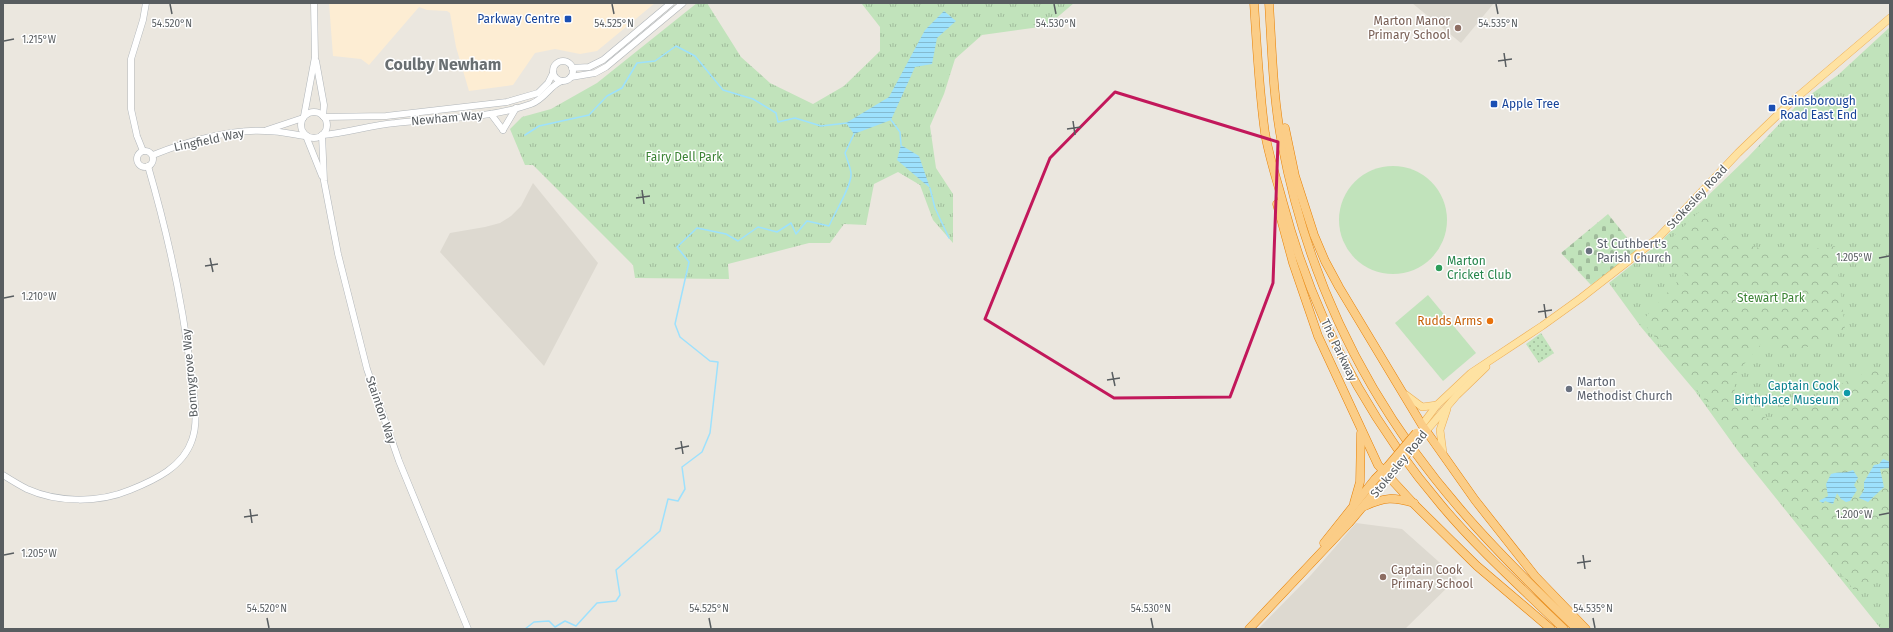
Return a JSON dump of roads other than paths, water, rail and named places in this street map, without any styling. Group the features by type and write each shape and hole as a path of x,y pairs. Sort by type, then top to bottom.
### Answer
{"highway":[{"name":"The Parkway","path":"1254,3 1258,66 1268,146 1291,234 1302,268 1329,332 1358,388 1410,467 1442,507 1564,629"},
{"name":"The Parkway","path":"1269,3 1273,70 1282,142 1290,183 1308,247 1336,317 1362,370 1416,454 1461,511 1520,573 1577,629"},
{"path":"1273,70 1288,150 1314,235 1339,288 1424,428 1475,500 1535,576 1586,629"},
{"path":"1268,146 1272,181 1285,234 1318,336 1378,465 1388,471 1414,504 1478,566 1551,629"},
{"name":"Stokesley Road","path":"1346,521 1364,506 1388,471 1424,428"},
{"path":"1249,629 1308,567 1346,521 1352,508 1360,482 1361,430"},
{"path":"1352,508 1388,471"},
{"path":"1364,506 1390,498 1414,504"}],"main road":[{"name":"Stokesley Road","path":"1424,428 1437,405 1471,373 1598,286 1658,238 1738,153 1789,104 1890,18"},
{"name":"Stokesley Road","path":"1424,428 1450,404 1491,360"},
{"path":"1404,394 1422,407 1437,405"},
{"path":"1443,453 1440,430 1450,404"}],"street":[{"path":"143,150 137,136 131,109 131,58 143,20 146,3"},
{"path":"314,3 315,57 324,105 323,116 327,128 323,135 314,138 306,136 301,129 315,57"},
{"name":"Newham Way","path":"323,116 386,116 507,102 538,93 548,83 553,73 554,66 559,62 566,62 572,68 589,67 603,60 671,3"},
{"name":"Newham Way","path":"323,135 394,123 491,114 541,100 555,83 571,77 595,73 606,67 683,3"},
{"path":"571,77 572,68"},
{"path":"553,73 556,78 562,81"},
{"path":"491,114 503,130 516,108"},
{"path":"303,117 316,112 323,116"},
{"name":"Lingfield Way","path":"265,131 303,117"},
{"name":"Lingfield Way","path":"153,155 206,139 238,133 265,131 306,136"},
{"name":"Stainton Way","path":"323,135 324,181 338,254 367,369 399,461 468,629"},
{"name":"Stainton Way","path":"306,136 324,181"},
{"path":"143,150 147,150 153,155 154,159 148,166 142,166 137,161 138,155 143,150"},
{"name":"Bonnygrove Way","path":"3,475 27,489 49,496 70,499 104,498 136,488 166,473 179,462 193,439 195,419 194,394 186,329 173,262 148,166"}],"water":[{"path":"944,11 956,21 937,38 932,64 915,67 891,120 854,134 846,123 889,97 925,30"},
{"path":"901,145 919,156 930,188 897,160"},
{"path":"1883,459 1890,462 1890,468 1880,469 1884,487 1868,502 1859,498 1864,490 1864,482 1874,465 1879,464"},
{"path":"1853,470 1858,478 1854,485 1857,490 1850,501 1846,502 1841,499 1837,493 1833,504 1825,501 1823,503 1819,501 1828,496 1826,484 1831,474"}],"waterway":[{"path":"525,135 539,126 589,115 607,96 622,88 637,63 655,61 676,46 695,56 723,90 753,99 776,113 778,122 795,118 821,126 847,123"},
{"path":"891,120 900,132 901,145"},
{"path":"525,629 534,622 549,621 555,627 565,621 576,626 597,603 616,601 620,595 616,570 660,531 668,499 678,501 685,489 682,467 702,452 710,433 718,362 710,361 680,337 675,324 689,262 677,247 697,228 726,234 738,241 758,227 777,232 791,223 796,234 807,221 829,226 851,179 850,169 845,153 854,134"},
{"path":"930,188 935,208 949,238"}],"place":[{"name":"Parkway Centre","path":"568,19"},
{"name":"Marton Manor Primary School","path":"1458,28"},
{"name":"Apple Tree","path":"1494,104"},
{"name":"Gainsborough Road East End","path":"1772,108"},
{"name":"St Cuthbert's Parish Church","path":"1589,251"},
{"name":"Marton Cricket Club","path":"1439,268"},
{"name":"Rudds Arms","path":"1490,321"},
{"name":"Marton Methodist Church","path":"1569,389"},
{"name":"Captain Cook Birthplace Museum","path":"1847,393"},
{"name":"Captain Cook Primary School","path":"1383,577"}],"district":[{"name":"Coulby Newham","path":"443,64"}],"park label":[{"name":"Fairy Dell Park","path":"684,157"},
{"name":"Stewart Park","path":"1771,298"}]}
